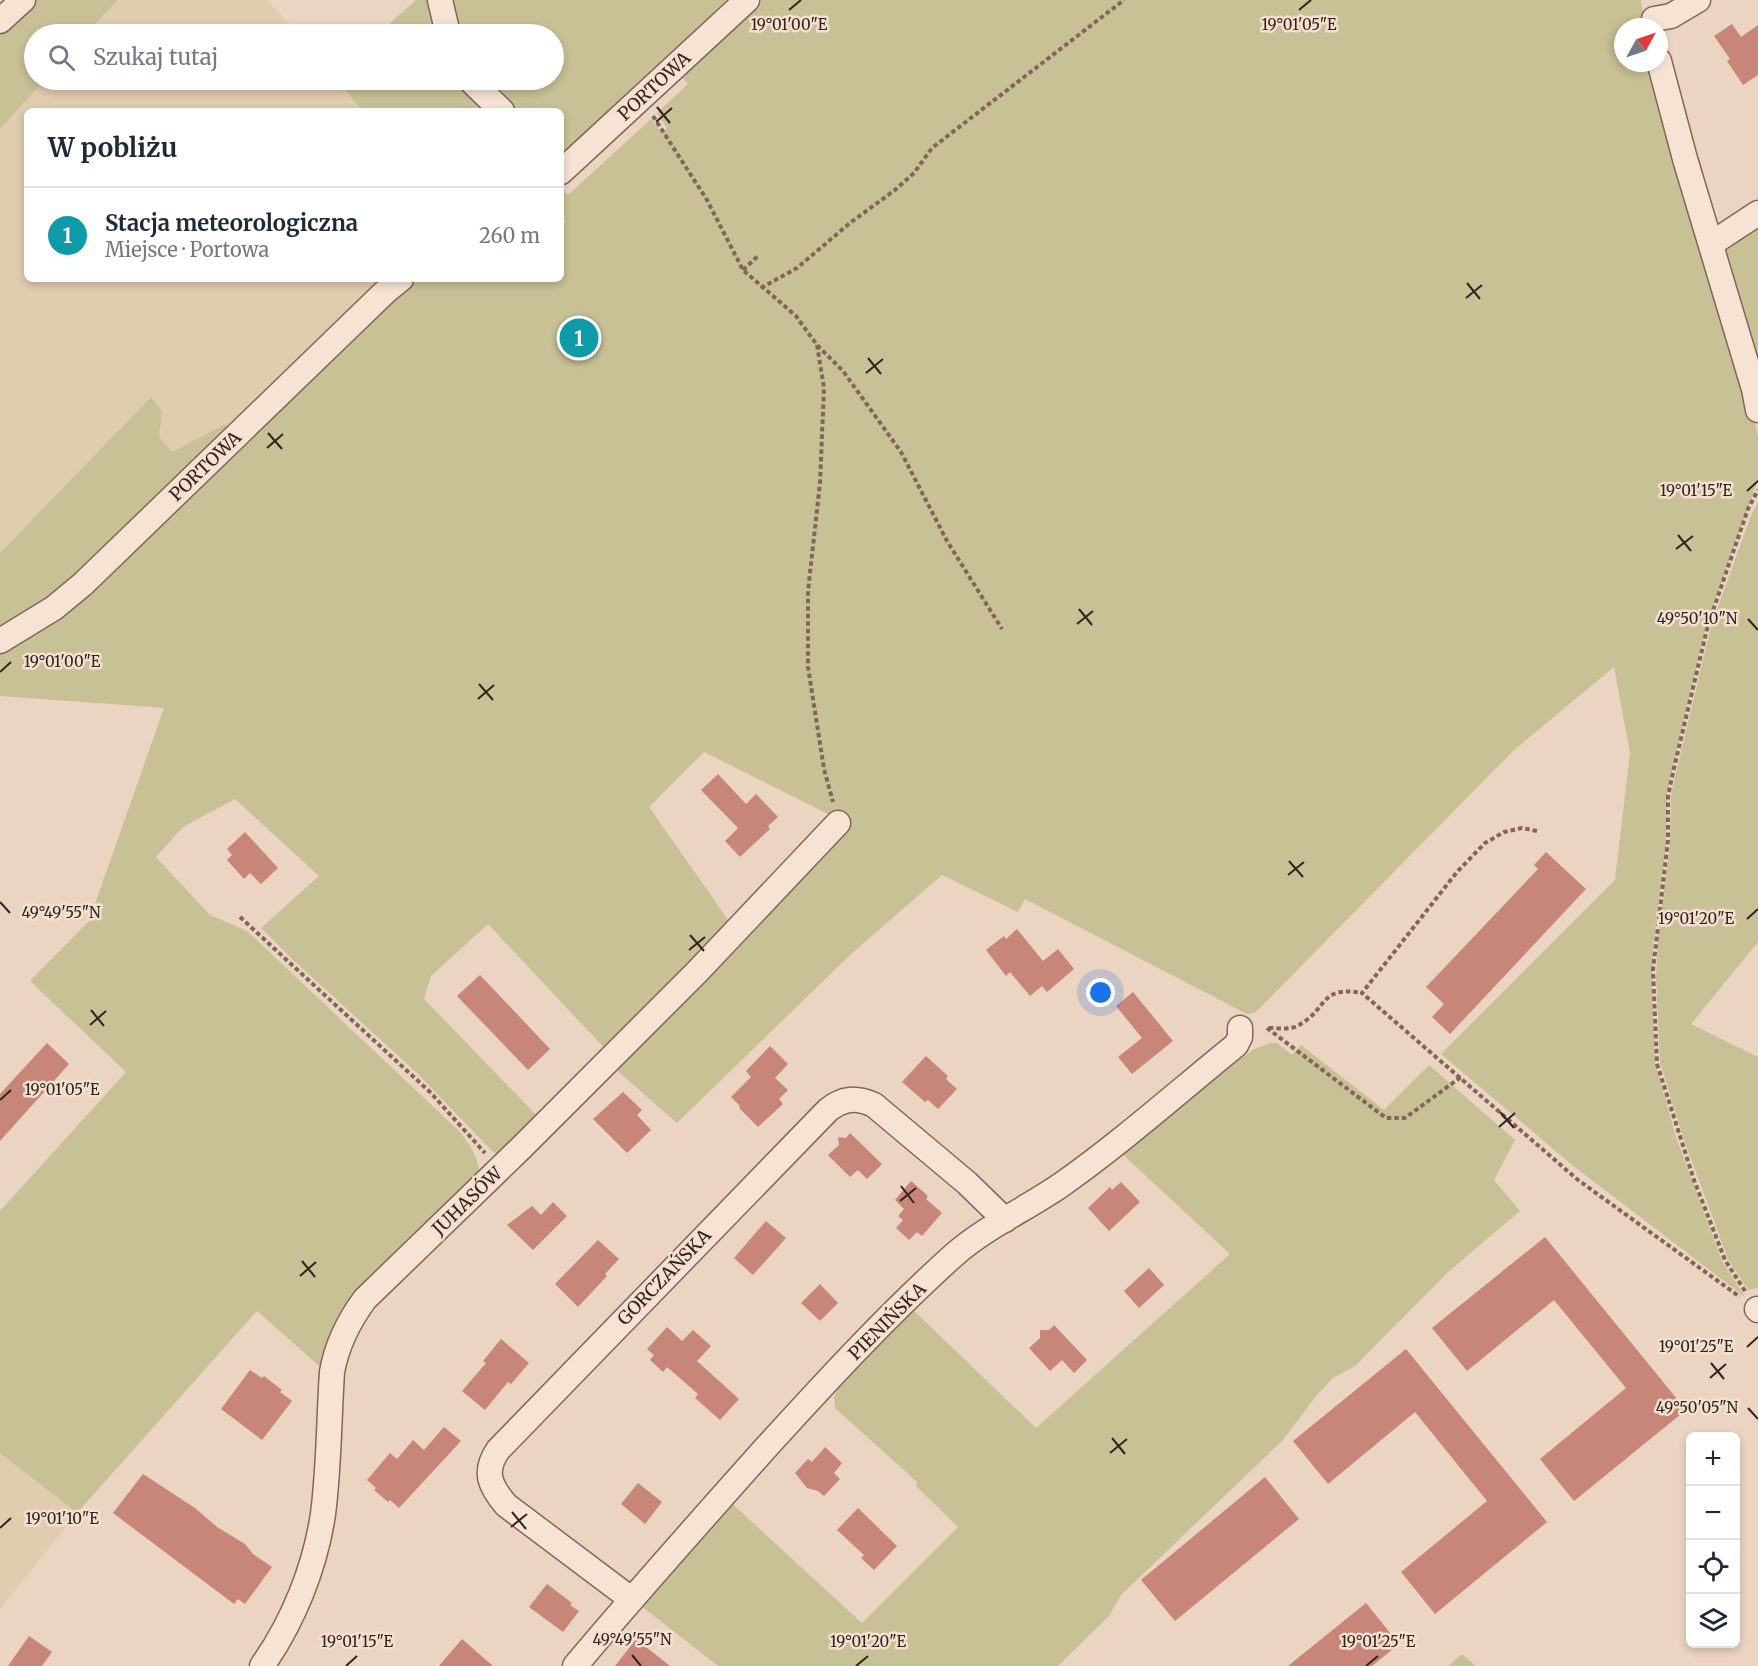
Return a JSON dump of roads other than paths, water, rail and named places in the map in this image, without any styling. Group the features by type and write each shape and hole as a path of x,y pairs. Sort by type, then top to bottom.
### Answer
{"street":[{"path":"0,21 23,0"},
{"path":"440,0 446,24"},
{"name":"PORTOWA","path":"564,168 747,0"},
{"path":"1652,15 1671,16 1698,0"},
{"path":"1662,72 1685,159 1754,389 1758,410"},
{"path":"480,90 499,108"},
{"path":"1711,244 1758,213"},
{"name":"PORTOWA","path":"0,641 54,608 83,584 397,282"},
{"name":"JUHASÓW","path":"262,1666 288,1622 315,1553 323,1512 332,1372 336,1350 352,1316 365,1299 499,1170 697,972 838,823"},
{"name":"PIENIŃSKA","path":"575,1666 631,1599 812,1397 911,1295 984,1232 1060,1185 1115,1144 1236,1045 1240,1037 1240,1028"},
{"name":"GORCZAŃSKA","path":"631,1599 506,1504 496,1492 490,1479 489,1467 498,1450 749,1189 828,1110 848,1099 857,1098 874,1105 967,1183 1005,1220"}],"place":[{"name":"Stacja meteorologiczna","path":"579,338"}]}
